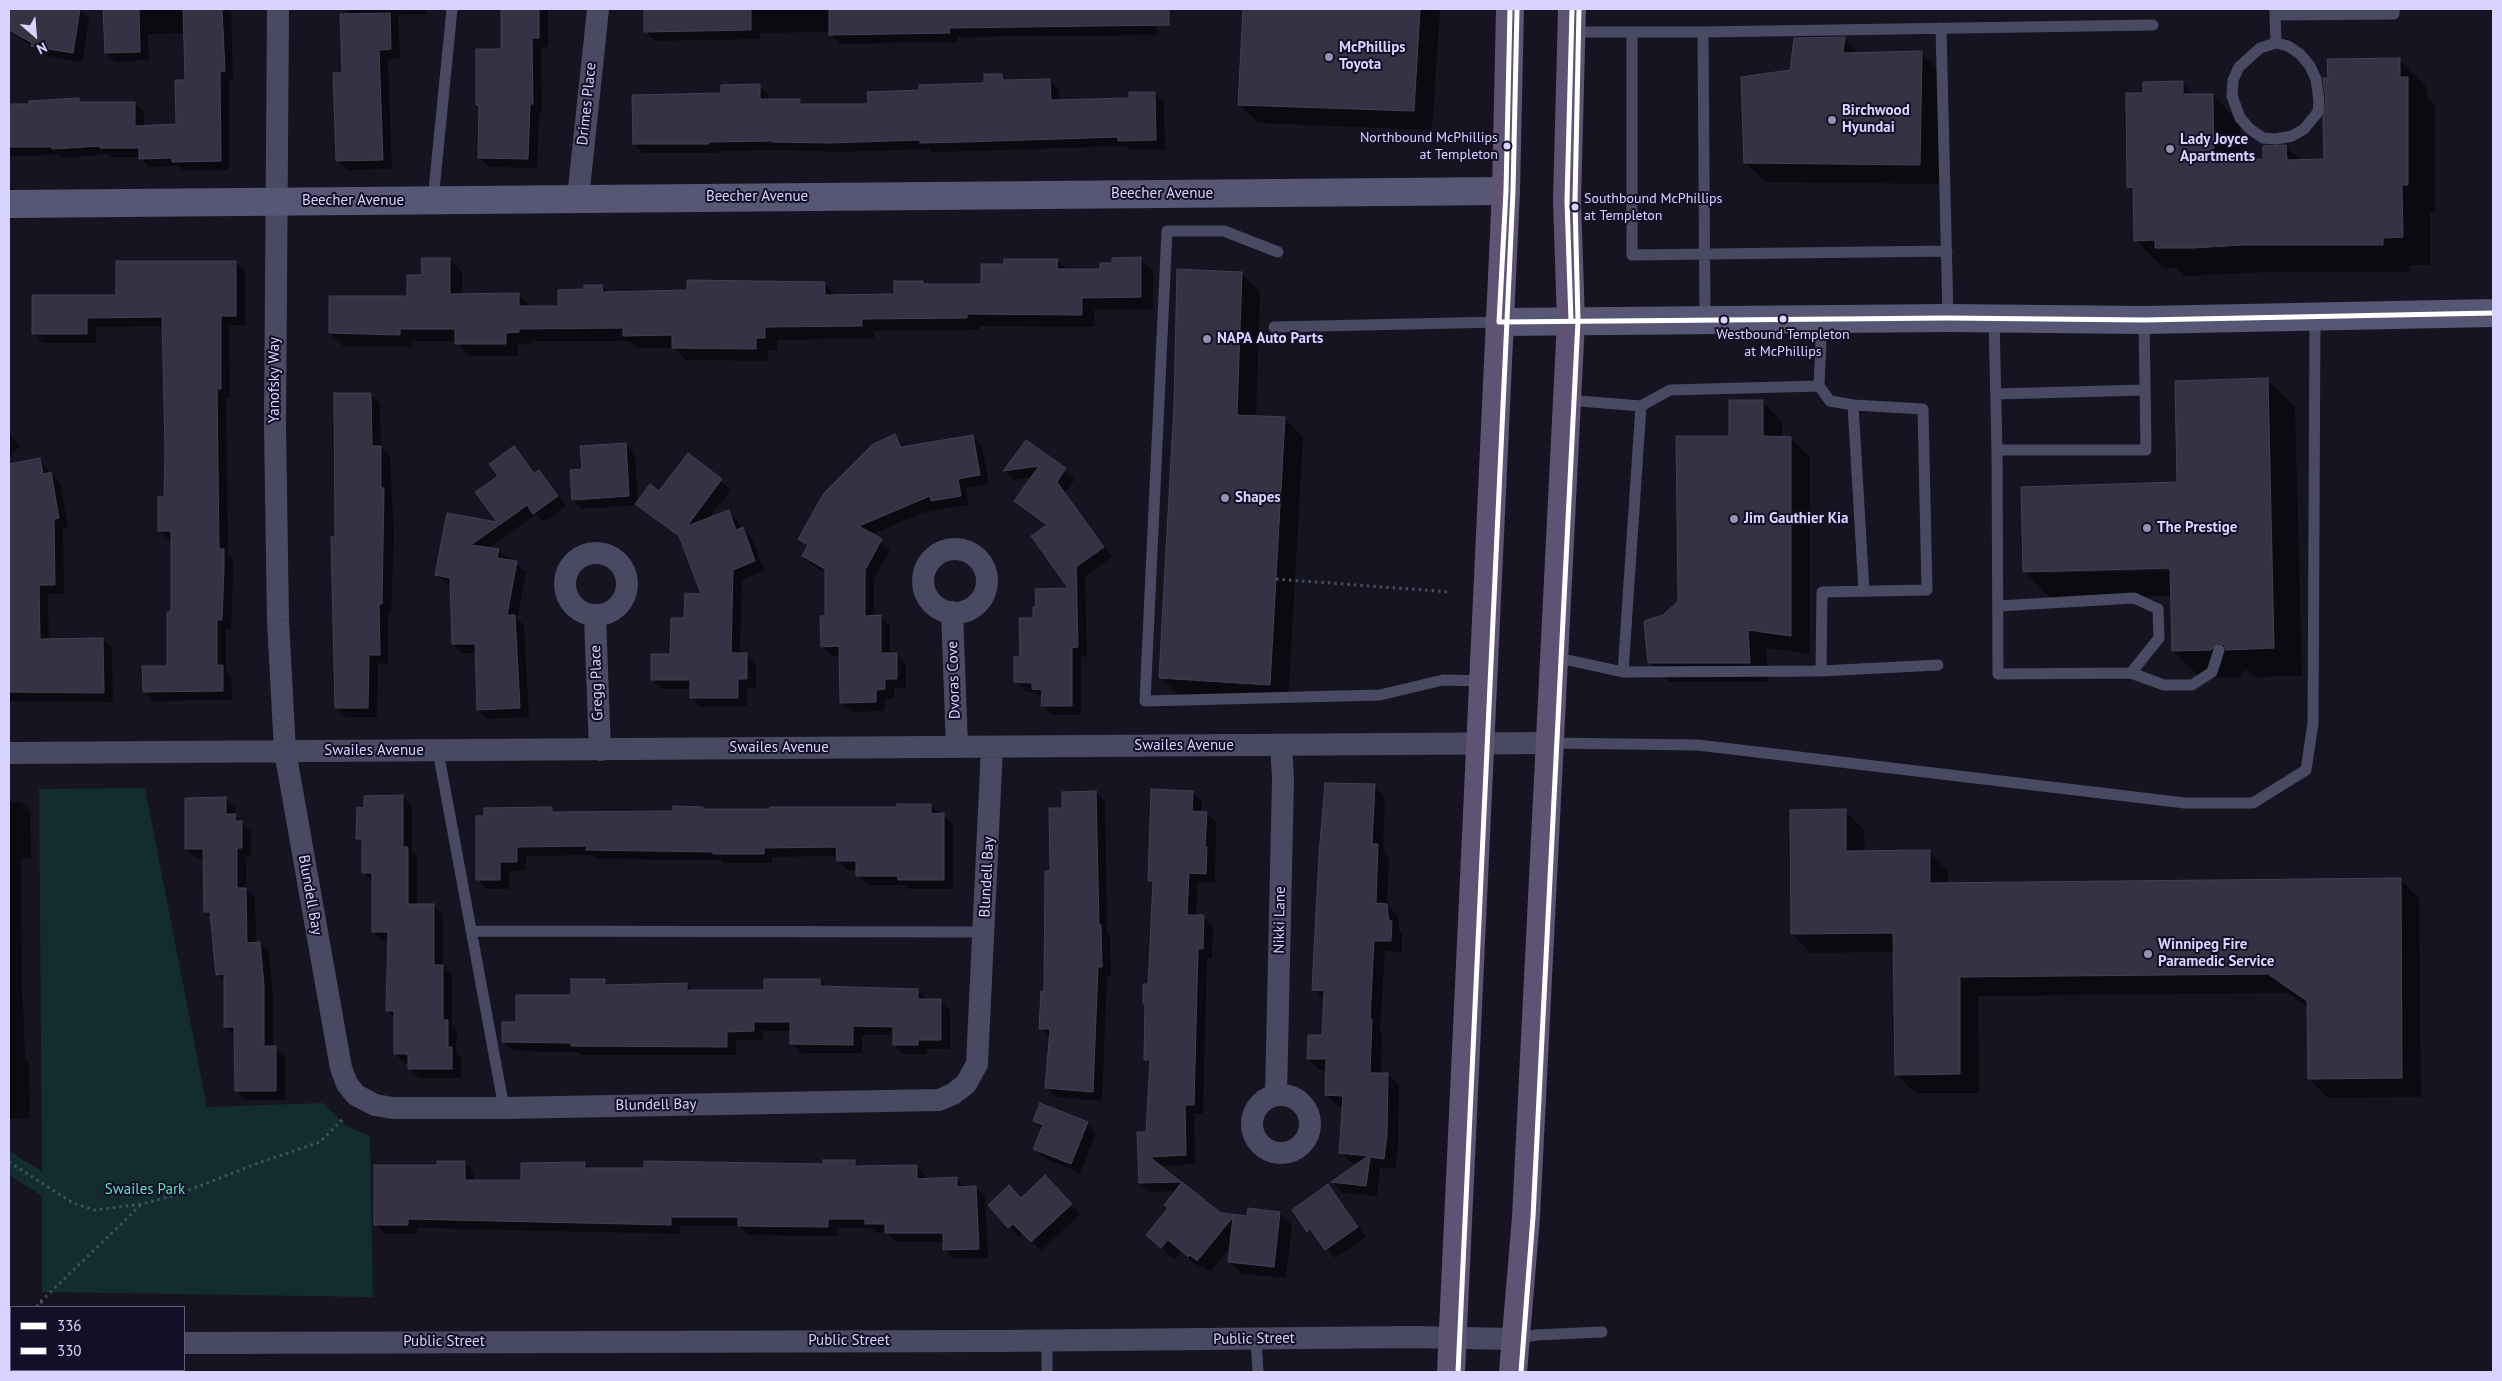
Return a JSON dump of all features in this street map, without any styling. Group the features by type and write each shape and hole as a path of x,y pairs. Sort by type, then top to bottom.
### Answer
{"main road":[{"path":"1451,1372 1506,190 1510,9"},
{"path":"1513,1372 1514,1339 1526,1217 1571,320 1566,201 1572,21"}],"street":[{"name":"Yanofsky Way","path":"278,9 275,201 275,426 278,602 285,752"},
{"name":"Drimes Place","path":"578,198 598,9"},
{"name":"Beecher Avenue","path":"9,204 1506,190"},
{"path":"1499,322 1948,318 2144,320 2315,315 2493,313"},
{"name":"Dvoras Cove","path":"952,612 956,747"},
{"name":"Gregg Place","path":"595,616 600,750"},
{"name":"Swailes Avenue","path":"9,753 1549,743"},
{"name":"Nikki Lane","path":"1276,1095 1283,779 1281,745"},
{"name":"Blundell Bay","path":"285,752 340,1068 347,1084 356,1095 375,1105 393,1108 504,1108 939,1100 954,1094 966,1084 977,1064 992,747"},
{"name":"Public Street","path":"185,1343 1453,1337 1514,1339"}],"lane":[{"path":"433,200 452,9"},
{"path":"2276,43 2275,12 2394,14 2394,9"},
{"path":"1572,21 1632,32 2153,25"},
{"path":"1941,28 1948,318"},
{"path":"1632,32 1632,255 1947,251"},
{"path":"1703,32 1705,319"},
{"path":"2276,43 2288,46 2300,54 2310,66 2316,80 2319,101 2318,112 2304,129 2292,136 2276,139 2263,138 2250,130 2240,118 2232,96 2233,80 2239,67 2260,48 2276,43"},
{"path":"1278,252 1224,231 1167,231 1145,701 1380,695 1444,680 1483,681"},
{"path":"1549,743 1698,745 2185,803 2253,803 2306,770 2313,723 2315,315"},
{"path":"1994,318 1997,450 1998,674 2131,673 2164,685 2192,685 2212,672 2219,650"},
{"path":"1821,671 1822,592 1927,590 1923,409 1853,405 1830,401 1819,386 1822,319"},
{"path":"1997,450 2146,450 2144,320"},
{"path":"1274,327 1499,322"},
{"path":"1567,400 1641,406 1670,390 1819,386"},
{"path":"1996,394 2145,390"},
{"path":"1853,405 1864,591"},
{"path":"1623,672 1641,406"},
{"path":"1998,606 2134,598 2158,609 2159,638 2131,673"},
{"path":"1554,657 1623,672 1821,671 1938,665"},
{"path":"438,751 504,1108"},
{"path":"471,931 984,932"},
{"path":"1514,1339 1536,1335 1602,1332"},
{"path":"1256,1339 1258,1372"},
{"path":"1047,1340 1048,1372"}],"path":[{"path":"1276,579 1451,592"},
{"path":"9,1162 80,1206 95,1210 142,1204 179,1194 261,1162 320,1142 344,1118"},
{"path":"38,1306 142,1204"},
{"path":"41,1301 44,1306"}],"green space":[{"name":"Swailes Park","path":"145,788 207,1107 323,1103 346,1126 370,1136 373,1297 42,1292 42,1196 9,1175 9,1151 42,1171 39,789"}],"building":[{"path":"9,9 80,9 73,53 31,46 32,43 9,30"},
{"path":"103,9 139,9 140,52 105,53"},
{"path":"183,9 222,9 225,71 220,72 221,161 172,162 172,158 139,159 139,148 100,148 100,146 52,149 52,147 9,147 9,104 29,104 29,101 79,98 79,102 135,102 135,126 176,124 175,80 185,80"},
{"path":"501,9 539,9 539,38 532,38 533,104 530,104 528,159 478,158 479,105 476,105 476,49 501,49"},
{"path":"644,9 751,9 751,30 644,32"},
{"path":"829,9 1169,9 1169,25 949,28 950,33 829,35"},
{"name":"McPhillips Toyota","path":"1243,9 1420,9 1414,111 1238,105"},
{"path":"390,13 391,49 379,50 383,160 336,161 333,73 342,73 340,14"},
{"name":"Birchwood Hyundai","path":"1845,37 1843,53 1922,51 1920,165 1744,163 1741,77 1790,70 1794,38"},
{"name":"Lady Joyce Apartments","path":"2400,58 2400,77 2408,77 2408,185 2402,185 2403,237 2383,238 2383,245 2243,245 2193,248 2155,248 2155,240 2134,241 2133,188 2127,187 2126,93 2143,93 2143,82 2183,81 2183,94 2213,94 2214,160 2263,159 2263,146 2286,145 2287,160 2324,159 2323,118 2326,101 2323,78 2328,78 2327,59"},
{"path":"984,74 1002,74 1003,80 1050,79 1051,100 1129,98 1129,92 1155,92 1156,140 1118,141 1118,137 920,143 920,140 830,143 772,141 709,142 709,144 633,144 632,95 721,93 721,85 760,84 760,99 800,99 800,104 868,104 867,92 919,90 919,85 984,83"},
{"path":"1141,257 1141,297 1082,298 1082,315 967,314 967,318 862,319 862,326 765,327 765,338 756,338 756,349 672,348 672,335 623,336 623,328 519,329 519,332 506,333 506,344 455,344 455,329 400,329 400,335 329,333 329,296 407,296 407,275 422,275 421,258 450,258 450,294 519,293 519,306 558,306 558,290 584,289 584,285 602,285 603,292 687,290 687,280 825,282 825,295 894,294 894,281 923,281 923,284 981,284 981,264 1004,264 1004,259 1058,259 1057,269 1100,269 1100,263 1112,263 1112,258"},
{"path":"116,261 236,261 236,316 221,316 221,389 217,389 219,549 224,549 224,569 222,620 217,620 217,665 223,665 223,691 143,692 142,666 167,666 167,612 171,612 171,531 158,531 158,497 164,497 165,449 162,317 87,318 87,334 32,334 32,295 116,295"},
{"name":"Shapes","path":"1177,269 1242,272 1237,415 1285,417 1270,685 1159,678 1174,405"},
{"name":"The Prestige","path":"2268,378 2274,648 2226,650 2224,645 2218,643 2211,650 2172,651 2170,568 2023,572 2021,487 2177,482 2175,381"},
{"path":"334,393 371,393 372,446 381,446 381,488 384,488 382,604 379,604 380,655 369,655 368,708 335,708 331,537 335,537"},
{"name":"Jim Gauthier Kia","path":"1729,400 1763,400 1763,436 1791,437 1791,636 1748,630 1750,663 1648,663 1644,621 1663,615 1678,601 1676,436 1729,436"},
{"path":"895,434 901,447 973,435 980,475 958,479 961,496 931,501 930,496 859,526 882,539 865,570 865,616 881,615 881,653 897,653 897,679 885,679 885,689 876,690 876,702 840,703 839,646 821,647 820,616 825,616 825,569 802,556 808,545 798,539 824,493 873,444"},
{"path":"1026,440 1066,468 1057,482 1104,547 1076,567 1078,647 1072,648 1072,706 1041,706 1042,690 1032,689 1032,683 1014,682 1014,657 1020,657 1019,618 1033,618 1033,607 1036,607 1035,589 1068,588 1031,536 1047,525 1014,501 1039,466 1003,471"},
{"path":"626,443 629,496 572,500 570,470 582,469 580,446"},
{"path":"514,446 534,473 539,470 558,496 533,514 527,505 471,545 499,549 497,558 517,561 507,615 515,615 520,708 477,710 475,644 452,644 450,578 435,575 447,513 497,522 475,492 498,476 489,464"},
{"path":"688,453 722,479 687,526 729,510 736,530 743,527 755,561 733,570 731,653 747,653 747,679 738,679 738,698 690,698 690,680 651,680 651,654 670,654 671,618 684,618 685,593 701,594 679,536 635,504 650,484 659,491"},
{"path":"40,458 43,474 51,472 59,518 54,519 55,585 39,585 40,639 103,638 104,693 9,692 9,464"},
{"path":"1325,783 1375,784 1372,844 1378,844 1376,903 1387,904 1389,921 1392,921 1391,941 1374,941 1370,1019 1372,1019 1370,1073 1388,1073 1387,1135 1384,1159 1370,1157 1366,1186 1331,1182 1368,1156 1339,1153 1343,1096 1325,1095 1326,1059 1307,1059 1308,1035 1322,1035 1324,991 1312,990"},
{"path":"1151,789 1193,791 1192,811 1207,812 1205,847 1207,847 1206,874 1189,873 1187,915 1204,915 1203,949 1198,949 1194,1105 1185,1105 1186,1155 1150,1157 1181,1182 1139,1183 1137,1132 1146,1132 1150,1060 1144,1060 1145,1004 1143,1004 1143,984 1148,984 1153,881 1148,881"},
{"path":"1096,791 1099,925 1101,925 1102,967 1098,967 1093,1092 1045,1088 1050,1029 1039,1029 1041,991 1044,992 1045,871 1050,871 1049,808 1062,808 1062,792"},
{"path":"403,795 403,847 408,847 408,904 434,904 434,965 443,965 443,1020 448,1020 448,1047 452,1047 452,1069 408,1069 408,1054 394,1054 394,1011 386,1011 388,932 372,932 372,873 362,873 362,839 356,839 357,807 364,808 364,796"},
{"path":"226,797 226,814 236,814 235,821 242,821 242,848 237,848 237,888 246,888 247,943 260,942 264,986 264,1046 276,1046 276,1091 235,1091 234,1027 224,1027 224,974 216,975 210,912 204,912 203,849 185,849 185,798"},
{"path":"897,804 931,804 931,814 944,813 944,880 898,880 898,876 856,876 856,861 837,861 836,847 764,848 764,854 713,854 713,852 586,850 586,846 517,847 517,862 500,862 500,880 476,880 476,816 484,816 484,808 552,807 552,812 673,811 673,806 703,807 703,809 770,809 770,807 897,807"},
{"name":"Winnipeg Fire Paramedic Service","path":"1846,809 1846,851 1930,850 1930,883 2401,878 2402,1078 2308,1079 2307,1001 2268,974 1960,977 1960,1074 1895,1075 1893,933 1791,934 1790,810"},
{"path":"571,979 605,979 605,985 687,983 687,990 764,990 764,979 820,979 820,986 918,989 918,999 941,999 941,1040 918,1040 918,1045 893,1045 893,1027 853,1026 853,1045 790,1044 790,1022 754,1022 754,1031 727,1032 727,1047 571,1046 571,1043 502,1042 502,1022 516,1022 516,995 571,995"},
{"path":"1040,1103 1088,1122 1071,1164 1033,1149 1043,1125 1033,1121"},
{"path":"823,1160 855,1160 855,1166 917,1165 917,1179 957,1177 957,1187 976,1186 979,1249 943,1250 943,1233 885,1233 885,1224 865,1224 865,1219 828,1219 828,1227 738,1226 738,1217 671,1217 671,1225 408,1219 408,1225 374,1225 374,1165 437,1165 437,1161 465,1161 465,1180 521,1180 521,1163 585,1162 585,1168 644,1168 644,1161 823,1164"},
{"path":"1045,1175 1072,1204 1031,1242 1013,1224 1008,1228 988,1205 1009,1185 1021,1198"},
{"path":"1182,1182 1221,1213 1247,1216 1248,1208 1280,1212 1274,1267 1228,1262 1233,1217 1197,1261 1190,1255 1188,1257 1168,1240 1161,1248 1146,1235 1168,1208 1164,1205"},
{"path":"1328,1184 1358,1227 1325,1250 1310,1229 1307,1232 1292,1210"}],"transit line":[{"name":"336","path":"1499,322 1506,191 1510,9"},
{"name":"330","path":"1458,1372 1513,191 1517,9"},
{"name":"336","path":"1571,321 1567,201 1572,9"},
{"name":"330","path":"1521,1372 1533,1217 1578,321 1575,201 1579,9"},
{"name":"336","path":"1499,322 1948,318 2144,320 2493,313"}],"place":[{"name":"McPhillips Toyota","path":"1329,57"},
{"name":"Birchwood Hyundai","path":"1832,120"},
{"name":"Northbound McPhillips at Templeton","path":"1507,146"},
{"name":"Lady Joyce Apartments","path":"2170,149"},
{"name":"Southbound McPhillips at Templeton","path":"1575,207"},
{"name":"Westbound Templeton at McPhillips","path":"1783,319"},
{"name":"NAPA Auto Parts","path":"1207,339"},
{"name":"Shapes","path":"1225,498"},
{"name":"Jim Gauthier Kia","path":"1734,519"},
{"name":"The Prestige","path":"2147,528"},
{"name":"Winnipeg Fire Paramedic Service","path":"2148,954"}]}
